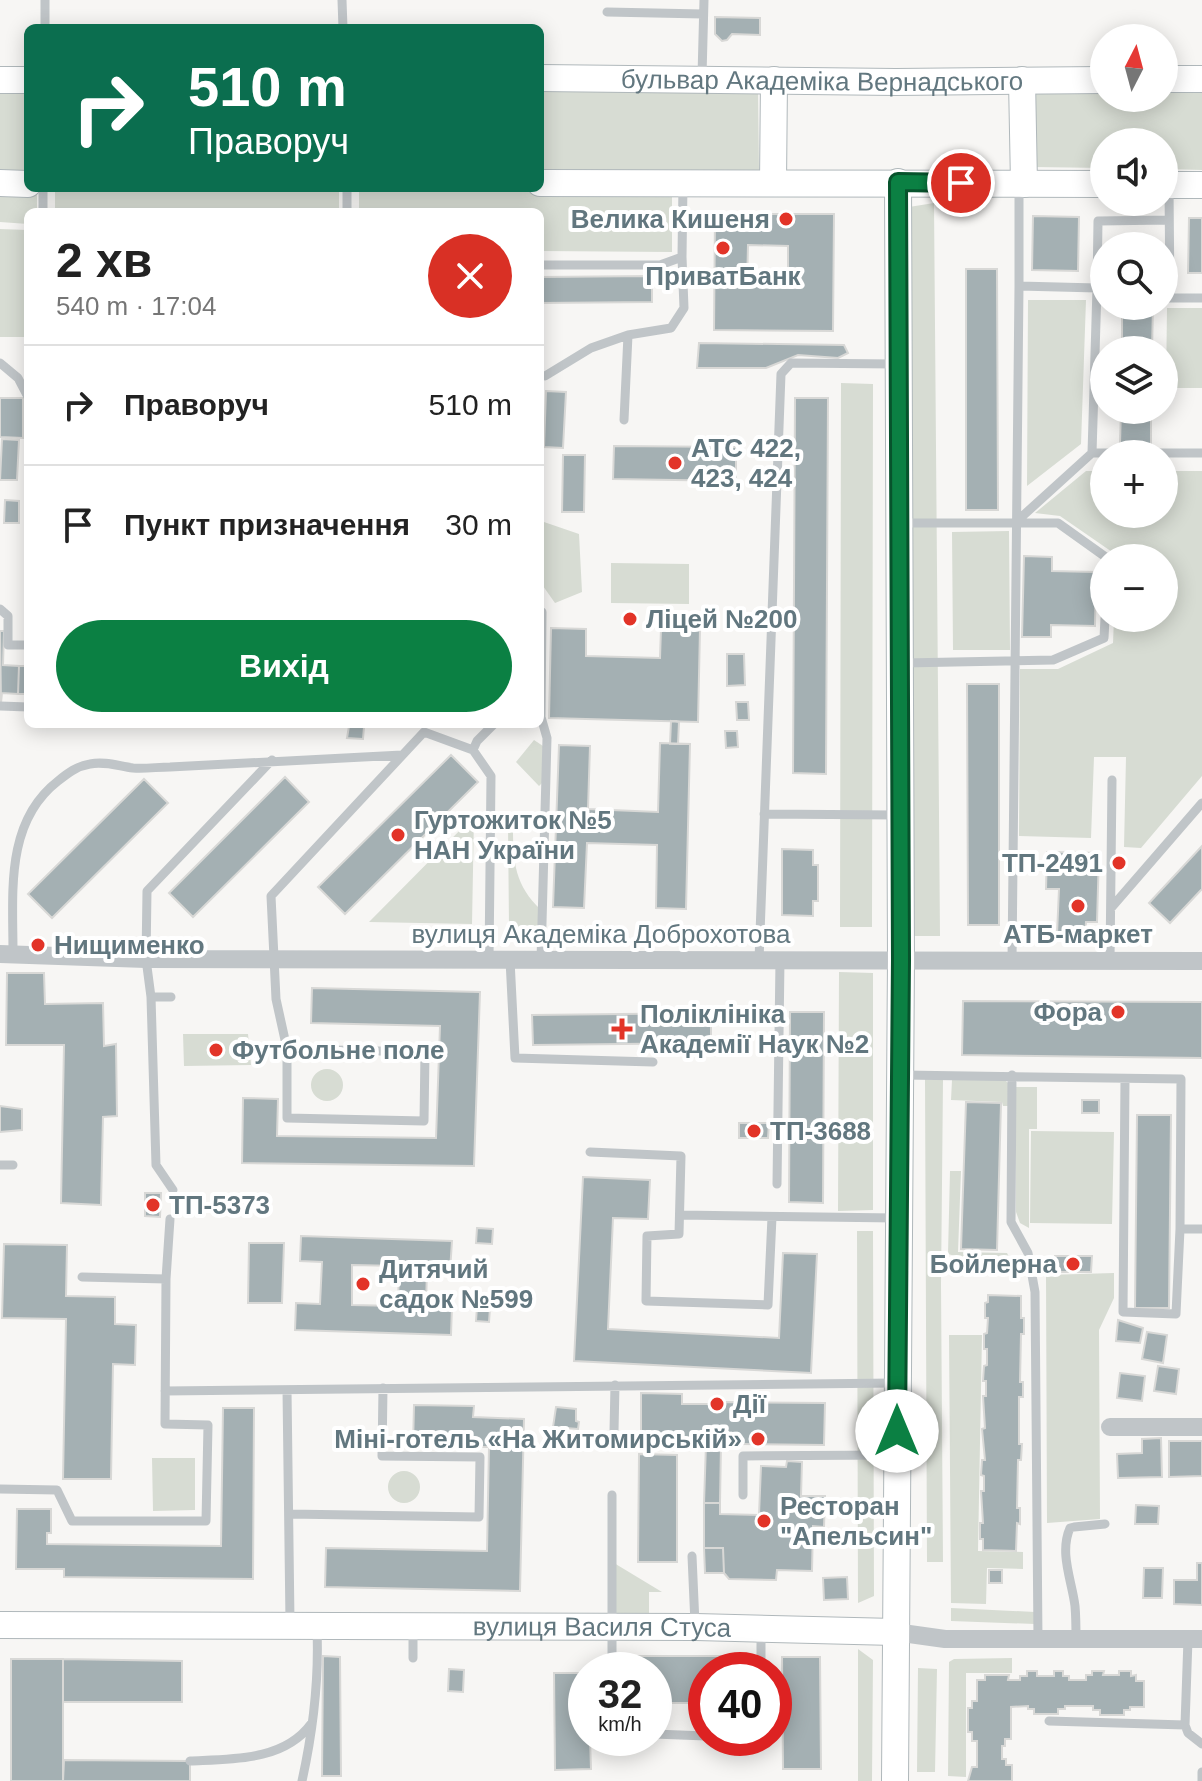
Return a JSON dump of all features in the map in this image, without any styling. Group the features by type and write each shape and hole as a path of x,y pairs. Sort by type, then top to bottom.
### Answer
{"street":[{"name":"бульвар Академіка Вернадського","path":"544,78 1090,80"},
{"path":"1178,79 1202,79"},
{"path":"0,80 24,80"},
{"path":"773,183 774,80"},
{"path":"1022,80 1022,184"},
{"path":"895,1781 901,960 898,182"},
{"path":"0,183 24,184"},
{"path":"544,183 1090,184"},
{"path":"1178,185 1202,185"},
{"name":"вулиця Академіка Доброхотова","path":"6,953 146,959 1202,961"},
{"path":"1110,1427 1202,1427"},
{"name":"вулиця Василя Стуса","path":"0,1625 696,1627 895,1632 945,1639 1195,1639"}],"lane":[{"path":"45,0 45,24"},
{"path":"342,0 343,24"},
{"path":"702,79 704,0"},
{"path":"607,12 703,14"},
{"path":"545,376 591,348 628,335 671,328 684,308 683,183"},
{"path":"1012,961 1022,184"},
{"path":"1169,216 1170,298 1202,298"},
{"path":"1098,232 1098,221 1169,220"},
{"path":"544,265 660,265 682,257"},
{"path":"1019,286 1090,288"},
{"path":"1092,440 1096,320"},
{"path":"624,420 628,335"},
{"path":"0,363 18,378 24,389"},
{"path":"759,960 781,374 791,363 899,364"},
{"path":"1178,453 1202,453"},
{"path":"1016,522 1090,455"},
{"path":"899,523 1058,523 1090,546"},
{"path":"0,609 8,616 8,645 24,645"},
{"path":"900,663 1053,660 1104,638 1104,632"},
{"path":"0,706 24,707"},
{"path":"473,750 490,728"},
{"path":"541,960 547,738 544,728"},
{"path":"287,1049 425,1052 424,1121 287,1118 287,1049 274,999 271,896 424,732 473,750 491,776 489,960"},
{"path":"6,953 18,838 27,815 40,796 78,767 94,763 134,768 402,755"},
{"path":"173,1190 156,1165 151,997 146,959 147,891 272,760"},
{"path":"1110,961 1112,780"},
{"path":"1111,908 1202,803"},
{"path":"764,814 900,815"},
{"path":"510,960 515,1058 653,1062"},
{"path":"777,1184 780,960"},
{"path":"151,997 171,997"},
{"path":"900,1075 1181,1079 1176,1314 1123,1312 1125,1079"},
{"path":"1012,1075 1011,1222 1028,1253 1035,1292 1038,1640"},
{"path":"590,1152 681,1156 679,1234 647,1236 646,1301 768,1305 772,1217"},
{"path":"0,1165 13,1165"},
{"path":"680,1215 899,1218"},
{"path":"0,1489 57,1490 72,1521 206,1521 208,1425 165,1424 166,1279 170,1219"},
{"path":"1180,1229 1202,1229"},
{"path":"82,1277 166,1279"},
{"path":"165,1391 897,1383"},
{"path":"614,1431 615,1385"},
{"path":"289,1514 479,1517 480,1457 382,1456 383,1388"},
{"path":"287,1390 290,1626"},
{"path":"743,1495 743,1456 897,1455"},
{"path":"611,1652 614,1627 612,1495"},
{"path":"1076,1640 1066,1538 1070,1528 1105,1524"},
{"path":"692,1556 696,1627"},
{"path":"302,1781 312,1722 317,1626"},
{"path":"413,1627 413,1658"},
{"path":"761,1629 761,1652"},
{"path":"1195,1639 1185,1725 1188,1733 1202,1744"},
{"path":"1049,1721 1185,1725"},
{"path":"190,1761 230,1759 278,1751 301,1737 312,1722"},
{"path":"1202,1772 1202,1781"}],"shaded area":[{"path":"0,85 24,85 24,170 0,170"},
{"path":"544,86 758,87 759,171 544,171"},
{"path":"1034,88 1090,88 1090,112 1178,112 1178,89 1202,89 1202,170 1178,169 1178,128 1090,128 1090,168 1034,167"},
{"path":"0,186 24,187 24,192 37,192 37,208 24,208 24,224 0,222"},
{"path":"672,189 672,252 544,251 544,208 359,208 359,192"},
{"path":"55,192 339,192 339,208 55,208"},
{"path":"934,203 940,936 913,936 909,207"},
{"path":"0,229 24,230 24,337 0,337"},
{"path":"1028,300 1086,300 1081,444 1027,486"},
{"path":"1178,308 1202,308 1202,388 1178,388 1178,336 1167,336 1167,320 1178,320"},
{"path":"841,383 873,384 872,927 840,927"},
{"path":"1086,471 1090,471 1090,528 1178,528 1178,471 1202,471 1202,776 1141,848 1124,847 1126,757 1094,757 1091,838 1019,836 1020,669 1058,669 1113,643 1113,632 1178,632 1178,544 1101,544 1060,516 1035,513"},
{"path":"544,522 579,534 582,592 555,603 544,587"},
{"path":"1009,531 1010,650 953,650 952,532"},
{"path":"611,563 689,564 689,604 611,603"},
{"path":"534,740 543,746 542,783 539,786 516,762"},
{"path":"474,816 472,924 369,922"},
{"path":"508,825 513,828 517,873 526,892 541,910 540,926 509,927"},
{"path":"839,972 873,973 873,1210 838,1211"},
{"name":"Футбольне поле","path":"183,1034 248,1034 251,1065 184,1066"},
{"path":"327,1069 338,1074 343,1085 338,1096 327,1101 316,1096 311,1085 316,1074"},
{"path":"925,1079 943,1080 943,1562 927,1562"},
{"path":"952,1080 1005,1080 1009,1084 1008,1106 1003,1106 1002,1102 951,1100"},
{"path":"1016,1087 1037,1087 1037,1129 1029,1129 1029,1228 1020,1223 1016,1212"},
{"path":"1031,1131 1114,1132 1112,1224 1030,1223"},
{"path":"950,1171 961,1171 958,1252 1007,1253 1014,1267 1022,1268 1022,1275 948,1254"},
{"path":"857,1231 873,1231 874,1596 858,1603"},
{"path":"1114,1273 1114,1298 1099,1330 1100,1519 1047,1523 1046,1275"},
{"path":"949,1335 982,1335 978,1551 1023,1552 1023,1569 987,1568 986,1604 951,1603"},
{"path":"152,1458 195,1458 195,1510 153,1511"},
{"path":"404,1471 415,1476 420,1487 415,1498 404,1503 393,1498 388,1487 393,1476"},
{"path":"614,1563 662,1592 649,1592 649,1622 616,1616"},
{"path":"951,1608 1035,1612 1035,1624 951,1621"},
{"path":"858,1649 873,1660 872,1781 858,1781"},
{"path":"1012,1658 1012,1673 966,1673 966,1777 948,1776 949,1662 954,1659"},
{"path":"918,1668 937,1669 935,1772 917,1772"}],"building":[{"path":"715,17 760,18 760,35 732,34 722,41 715,34"},
{"path":"715,214 834,214 833,331 714,330","holes":["748,245 788,246 788,286 747,286"]},
{"path":"1033,216 1079,217 1078,271 1032,270"},
{"path":"1189,218 1202,218 1202,273 1188,273"},
{"path":"966,269 997,269 998,510 966,510"},
{"path":"652,276 652,302 544,303 544,277"},
{"path":"1122,320 1153,320 1152,336 1122,336"},
{"path":"699,343 844,345 848,353 838,358 798,355 766,368 697,368"},
{"path":"546,391 566,392 563,448 544,447"},
{"path":"0,398 23,398 23,438 0,437"},
{"path":"795,398 828,398 826,774 793,773"},
{"path":"1121,424 1151,424 1151,440 1120,440"},
{"path":"2,439 19,440 17,480 0,480"},
{"name":"АТС 422, 423, 424","path":"614,446 736,447 736,481 613,479"},
{"path":"563,455 585,455 584,512 562,512"},
{"path":"5,500 19,501 19,523 4,523"},
{"path":"1024,556 1052,557 1052,571 1090,572 1090,626 1051,625 1051,637 1022,637"},
{"path":"551,628 586,629 586,656 660,658 661,628 700,629 698,722 549,718"},
{"path":"0,631 4,631 3,665 19,666 18,694 2,693 1,703"},
{"path":"727,654 744,654 745,685 727,686"},
{"path":"19,666 24,666 24,694 18,694"},
{"path":"967,684 999,684 999,925 968,925"},
{"path":"736,702 748,702 749,720 737,720"},
{"path":"671,721 679,722 678,744 670,744"},
{"path":"349,728 364,728 363,739 347,738"},
{"path":"725,731 737,731 738,747 726,748"},
{"path":"660,743 690,744 686,909 656,908 657,845 587,843 584,908 553,907 559,745 590,746 588,809 658,812"},
{"name":"Гуртожиток №5 НАН України","path":"451,755 478,782 345,914 318,887"},
{"path":"285,777 309,802 193,917 169,893"},
{"path":"144,779 168,803 52,918 28,894"},
{"path":"1202,846 1202,889 1170,923 1149,903"},
{"path":"782,849 813,850 813,865 818,865 818,901 813,901 813,916 782,915"},
{"name":"АТБ-маркет","path":"1047,852 1099,853 1097,922 1086,922 1085,934 1057,934 1059,889 1046,889"},
{"path":"7,973 44,973 45,1004 103,1003 104,1046 116,1044 117,1116 103,1117 101,1205 61,1203 64,1045 6,1045"},
{"path":"312,988 480,992 474,1166 242,1163 243,1098 278,1099 277,1136 436,1138 440,1026 311,1023"},
{"path":"963,1001 1202,1002 1202,1058 962,1055"},
{"path":"790,1012 824,1012 823,1203 789,1202"},
{"name":"Поліклініка Академії Наук №2","path":"711,1013 711,1043 533,1045 532,1015"},
{"path":"1082,1100 1099,1100 1099,1113 1082,1113"},
{"path":"966,1102 1001,1103 997,1250 961,1249"},
{"path":"0,1106 22,1109 22,1130 0,1132"},
{"path":"1137,1115 1171,1115 1169,1308 1135,1308"},
{"name":"ТП-3688","path":"739,1123 769,1123 768,1138 739,1138"},
{"path":"583,1177 650,1180 648,1219 613,1218 608,1329 779,1338 783,1253 817,1254 811,1373 574,1361"},
{"name":"ТП-5373","path":"145,1193 161,1193 160,1217 145,1216"},
{"path":"477,1228 493,1229 492,1244 476,1243"},
{"path":"301,1236 452,1241 450,1271 427,1270 426,1305 452,1306 451,1335 295,1330 296,1303 320,1304 322,1262 300,1261","holes":["352,1265 399,1266 398,1306 352,1305"]},
{"path":"249,1243 284,1243 282,1303 248,1303"},
{"path":"4,1244 67,1245 66,1296 115,1297 115,1324 136,1325 135,1365 113,1364 111,1479 63,1479 66,1319 2,1318"},
{"name":"Бойлерна","path":"1055,1256 1092,1256 1091,1272 1055,1272"},
{"path":"988,1295 1021,1296 1021,1318 1024,1318 1020,1382 1023,1382 1023,1397 1019,1397 1019,1444 1022,1444 1021,1460 1018,1460 1017,1508 1020,1508 1020,1524 1017,1523 1016,1551 983,1550 983,1539 980,1539 980,1523 983,1523 981,1491 984,1491 984,1476 981,1475 982,1460 985,1460 982,1429 985,1428 983,1396 986,1396 986,1381 983,1381 984,1366 987,1365 984,1334 987,1333 988,1318 985,1318 985,1303 988,1302"},
{"path":"477,1307 490,1308 489,1322 476,1321"},
{"path":"1118,1320 1143,1328 1140,1343 1116,1341"},
{"path":"1147,1332 1167,1335 1163,1363 1142,1359"},
{"path":"1158,1366 1179,1369 1176,1394 1154,1391"},
{"path":"1120,1373 1145,1376 1142,1401 1117,1398"},
{"path":"641,1393 682,1394 682,1404 825,1403 824,1445 641,1443"},
{"path":"414,1405 474,1406 473,1417 524,1419 520,1591 325,1587 326,1548 487,1551 489,1447 413,1446"},
{"path":"556,1407 576,1409 578,1429 553,1427"},
{"path":"223,1408 254,1408 253,1579 64,1577 64,1569 16,1569 17,1509 51,1509 51,1533 47,1533 47,1544 221,1546"},
{"path":"1161,1438 1162,1477 1118,1478 1117,1454 1142,1453 1142,1439"},
{"path":"1169,1441 1202,1441 1202,1476 1169,1477"},
{"path":"706,1444 721,1444 720,1503 704,1503"},
{"path":"639,1454 677,1455 677,1562 638,1562"},
{"name":"Ресторан \"Апельсин\"","path":"787,1461 802,1462 801,1496 825,1496 824,1527 813,1526 812,1571 777,1570 776,1580 729,1579 724,1573 723,1548 704,1548 704,1503 720,1503 720,1514 759,1515 761,1466 786,1467"},
{"path":"1136,1505 1159,1506 1158,1524 1135,1524"},
{"path":"704,1548 723,1548 724,1573 705,1573"},
{"path":"1197,1563 1202,1563 1202,1605 1174,1604 1174,1580 1197,1580"},
{"path":"1144,1568 1163,1568 1162,1598 1143,1598"},
{"path":"989,1570 1002,1570 1002,1583 989,1583"},
{"path":"847,1577 848,1599 824,1600 823,1578"},
{"path":"323,1656 340,1657 341,1776 322,1776"},
{"path":"672,1656 688,1656 688,1703 672,1703"},
{"path":"792,1657 820,1657 821,1769 783,1769 783,1756 792,1756"},
{"path":"11,1659 63,1659 63,1781 11,1781"},
{"path":"63,1659 182,1661 182,1702 63,1702"},
{"path":"449,1669 464,1670 463,1692 448,1691"},
{"path":"1027,1671 1037,1671 1037,1676 1054,1676 1054,1671 1063,1671 1063,1676 1069,1676 1069,1680 1086,1680 1086,1675 1092,1675 1092,1671 1119,1675 1119,1671 1131,1671 1131,1676 1136,1675 1136,1681 1144,1681 1144,1707 1130,1707 1130,1710 1124,1710 1124,1715 1100,1715 1100,1710 1093,1710 1093,1706 1065,1706 1065,1709 1058,1709 1058,1714 1034,1714 1034,1709 1028,1709 1028,1706 1011,1707 1011,1739 1005,1739 1002,1759 1006,1759 1006,1765 1012,1765 1012,1781 968,1781 972,1767 977,1767 977,1741 972,1741 972,1732 968,1732 968,1708 972,1708 972,1701 977,1701 977,1680 985,1680 985,1675 1009,1675 1008,1680 1020,1680 1020,1676 1027,1676"},
{"path":"554,1673 568,1673 568,1756 591,1756 591,1769 555,1770"},
{"path":"64,1760 190,1761 190,1781 63,1781"}],"place":[{"name":"Велика Кишеня","path":"786,219"},
{"name":"ПриватБанк","path":"723,248"},
{"name":"АТС 422, 423, 424","path":"675,463"},
{"name":"Ліцей №200","path":"630,619"},
{"name":"Гуртожиток №5 НАН України","path":"398,835"},
{"name":"ТП-2491","path":"1119,863"},
{"name":"АТБ-маркет","path":"1078,906"},
{"name":"Нищименко","path":"38,945"},
{"name":"Фора","path":"1118,1012"},
{"name":"Поліклініка Академії Наук №2","path":"622,1029"},
{"name":"Футбольне поле","path":"216,1050"},
{"name":"ТП-3688","path":"754,1131"},
{"name":"ТП-5373","path":"153,1205"},
{"name":"Бойлерна","path":"1073,1264"},
{"name":"Дитячий садок №599","path":"363,1284"},
{"name":"Дії","path":"717,1404"},
{"name":"Міні-готель «На Житомирській»","path":"758,1439"},
{"name":"Ресторан \"Апельсин\"","path":"764,1521"}],"route":[{"path":"897,1431 901,960 898,182 961,183"}]}
